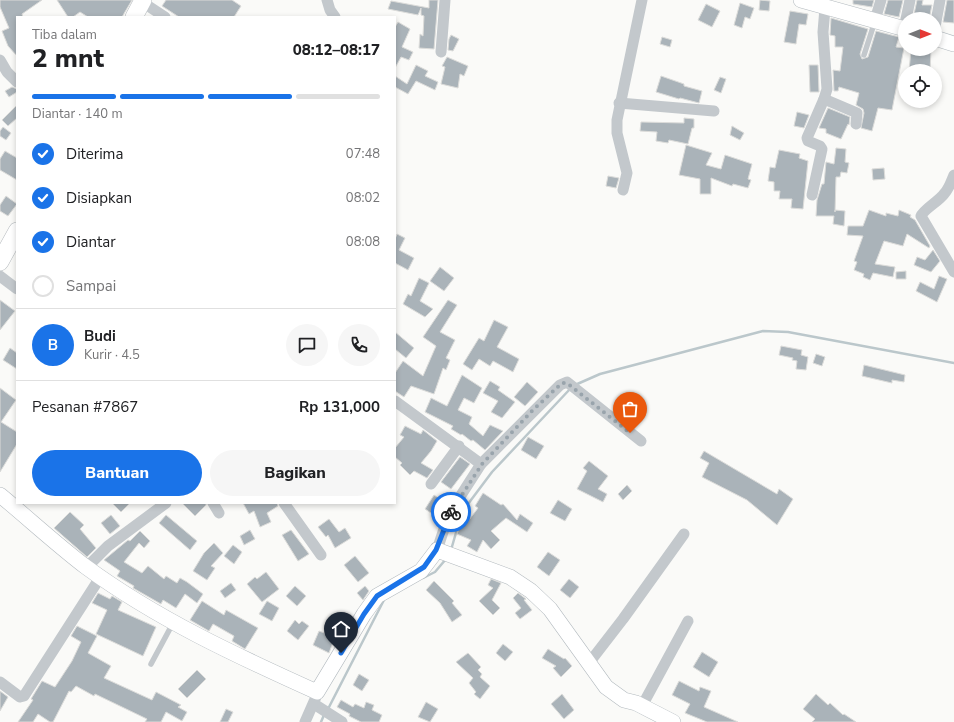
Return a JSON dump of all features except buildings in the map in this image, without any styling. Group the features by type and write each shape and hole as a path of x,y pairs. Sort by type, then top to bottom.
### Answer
{"main road":[{"path":"134,16 142,1"},
{"path":"0,262 16,233"}],"street":[{"path":"327,0 330,10 334,16"},
{"path":"441,52 445,0"},
{"path":"623,190 627,173 617,133 619,103 642,0"},
{"path":"801,0 825,8 898,24"},
{"path":"875,20 881,0"},
{"path":"908,12 910,0"},
{"path":"938,12 940,0"},
{"path":"142,1 164,16"},
{"path":"812,195 822,149 820,146 808,142 807,138 824,99 826,71 823,32 825,8"},
{"path":"942,39 953,40"},
{"path":"0,60 16,81"},
{"path":"824,99 857,113 856,124"},
{"path":"619,103 714,111"},
{"path":"954,174 948,189 938,201 924,211 921,216 954,272"},
{"path":"0,276 16,288"},
{"path":"305,722 364,614 377,596 421,571 442,552 449,514 482,464 558,386 571,386 641,441"},
{"path":"396,402 482,464"},
{"path":"431,484 459,446"},
{"path":"0,495 87,567 173,623 316,701 328,713 342,722"},
{"path":"87,567 108,546 165,504"},
{"path":"285,504 321,555"},
{"path":"589,663 623,619 684,534"},
{"path":"442,552 510,577 531,591 550,609 571,635 606,687 615,695 624,700 642,706 673,722"},
{"path":"0,682 20,697 24,696 101,576"},
{"path":"642,706 688,621"}],"lane":[{"path":"864,55 875,20"},
{"path":"151,664 173,623"}],"waterway":[{"path":"575,385 600,374 763,331 788,332 954,363"},
{"path":"451,550 462,512 492,472 570,389"},
{"path":"423,578 435,572 446,559"},
{"path":"328,709 385,598"},
{"path":"321,722 324,715"}],"way so far":[{"path":"451,512 482,464 533,410 562,383 567,383 630,433"}],"route":[{"path":"341,653 364,614 377,596 388,588 421,571 435,553 451,512"}]}
